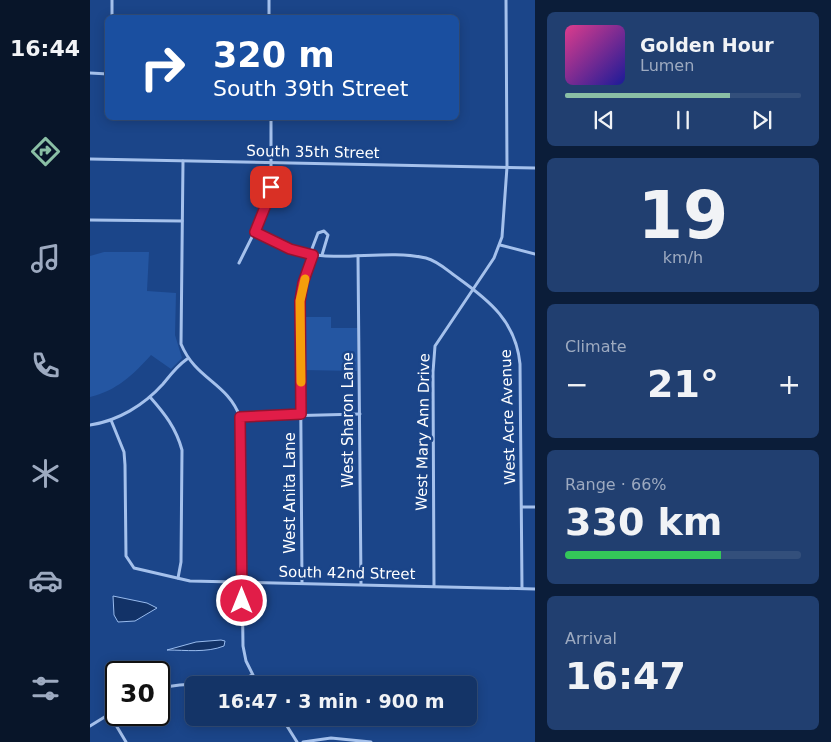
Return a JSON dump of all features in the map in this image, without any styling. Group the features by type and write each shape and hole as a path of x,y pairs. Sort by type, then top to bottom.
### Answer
{"street":[{"path":"112,0 112,15"},
{"path":"270,0 270,15"},
{"path":"473,289 494,258 500,245 507,167 506,0"},
{"path":"90,74 105,74"},
{"path":"239,263 255,232 271,192 271,120"},
{"name":"South 35th Street","path":"90,159 535,168"},
{"path":"170,687 182,684 230,684 252,675 243,646 240,417 234,403 187,359 181,344 183,161"},
{"path":"90,220 182,221"},
{"name":"West Anita Lane","path":"302,583 300,301 303,283 318,233 324,231 328,235 322,255"},
{"name":"West Acre Avenue","path":"255,232 286,248 312,255 427,259 473,289 500,312 512,330 518,347 520,364 522,589"},
{"path":"500,245 535,254"},
{"name":"West Sharon Lane","path":"358,256 361,584"},
{"name":"West Mary Ann Drive","path":"434,586 433,372 435,346 473,289"},
{"path":"90,425 111,420 133,409 150,397 174,369 187,359"},
{"path":"150,397 170,420 178,435 182,450 181,562 178,578"},
{"path":"240,417 360,414"},
{"name":"South 42nd Street","path":"111,420 124,452 126,556 134,568 190,581 535,589"},
{"path":"522,507 535,507"},
{"path":"90,726 105,718"},
{"path":"117,726 126,742"},
{"path":"287,726 297,742"},
{"path":"303,742 331,738 371,742"}],"shaded area":[{"path":"104,252 149,252 147,291 176,293 175,335 182,358 171,369 151,355 124,381 108,391 90,397 90,256"},
{"path":"303,317 331,317 331,328 357,328 357,371 303,370"},
{"path":"113,596 147,603 157,608 135,621 118,622 114,615"},
{"path":"225,641 224,646 210,650 167,650 196,642"}],"slow traffic":[{"path":"301,382 300,301 305,279"}],"route":[{"path":"242,601 240,417 301,414 300,301 303,283 313,255 290,249 255,232 271,192 271,187"}]}
